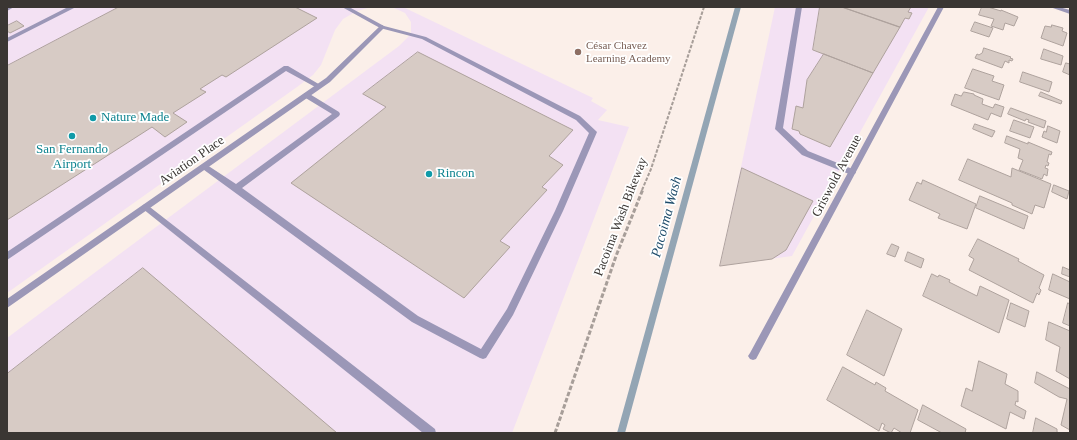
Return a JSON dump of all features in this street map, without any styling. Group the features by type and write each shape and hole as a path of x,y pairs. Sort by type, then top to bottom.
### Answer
{"street":[{"path":"7,9 11,7"},
{"path":"7,40 73,7"},
{"path":"204,167 236,188 415,319 483,355 510,312 559,211 593,132 578,118 424,38 382,27 345,7"},
{"path":"799,7 779,128 805,153 852,172"},
{"name":"Griswold Avenue","path":"753,356 941,7"},
{"path":"1053,7 1070,12"},
{"name":"Aviation Place","path":"7,304 328,80 382,27"},
{"path":"7,256 286,68 319,86"},
{"path":"236,188 337,114 306,95"},
{"path":"146,207 431,433"}],"path":[{"name":"Pacoima Wash Bikeway","path":"555,433 616,256 651,169 704,7"}],"shaded area":[{"path":"7,7 371,7 357,11 343,19 335,30 321,65 313,75 7,293"},
{"path":"385,7 403,7 593,98 591,101 607,110 598,120 629,127 512,433 7,433 7,338 399,46 411,34 411,22 405,13 394,8"},
{"path":"775,7 929,7 792,256 720,266"}],"building":[{"name":"Nature Made","path":"119,7 295,7 317,18 226,77 222,75 200,89 206,92 173,113 187,122 165,137 152,127 7,220 7,66"},
{"path":"820,7 842,7 900,27 873,73 813,50"},
{"path":"842,7 911,7 908,12 912,13 909,19 905,18 900,27"},
{"path":"982,7 1001,10 1018,17 1014,26 1005,23 1003,30 991,26 994,19 979,15"},
{"path":"17,21 24,26 10,33 7,31 7,26"},
{"path":"975,22 993,28 989,37 971,31"},
{"path":"1052,25 1063,28 1062,31 1067,33 1063,46 1041,38 1045,26 1051,27"},
{"path":"984,48 1013,59 1012,61 1009,60 1009,63 1005,61 1002,68 975,58 977,54 979,55 982,53"},
{"path":"1044,49 1063,56 1061,65 1041,59"},
{"name":"Rincon","path":"418,52 573,130 549,156 563,165 542,187 547,190 500,241 510,247 464,298 291,183 386,107 363,94"},
{"path":"824,54 873,73 830,147 792,129 796,106 803,108 807,80"},
{"path":"1066,63 1070,64 1070,75 1063,72"},
{"path":"973,69 994,76 992,81 1004,85 999,100 965,88"},
{"path":"1023,72 1052,82 1049,92 1020,82"},
{"path":"964,92 974,94 983,99 982,104 993,108 995,104 1004,107 1001,117 991,113 988,120 951,105 955,94 961,96"},
{"path":"1041,92 1062,101 1061,104 1039,96"},
{"path":"1011,108 1046,121 1044,128 1028,122 1029,120 1026,119 1025,121 1008,114"},
{"path":"1014,120 1034,127 1030,138 1010,131"},
{"path":"975,124 995,131 992,137 973,129"},
{"path":"1048,126 1060,131 1057,143 1042,137"},
{"path":"1007,136 1028,144 1028,142 1052,152 1051,155 1049,154 1047,162 1049,163 1048,166 1046,165 1045,168 1048,169 1047,176 1044,174 1042,179 1019,170 1023,160 1018,158 1020,149 1005,143"},
{"path":"968,159 1011,177 1012,168 1051,184 1044,208 1035,205 1032,214 1012,205 1012,203 959,180"},
{"path":"742,168 813,201 786,250 772,259 720,266"},
{"path":"923,180 976,204 967,229 938,218 940,214 909,200 917,182 921,184"},
{"path":"1054,185 1069,191 1067,199 1052,192"},
{"path":"980,196 1028,216 1024,229 976,208"},
{"path":"978,239 1019,259 1018,261 1044,275 1039,288 1041,290 1039,295 1037,293 1033,303 969,270 974,259 969,256"},
{"path":"892,244 899,247 895,257 887,254"},
{"path":"908,252 924,259 921,268 905,261"},
{"path":"1063,267 1070,270 1070,277 1062,274"},
{"path":"143,268 337,433 7,433 7,374"},
{"path":"932,274 938,277 939,275 950,280 949,282 977,296 980,286 1009,300 999,333 923,296"},
{"path":"1053,274 1070,282 1070,299 1049,290"},
{"path":"1011,303 1029,311 1025,327 1007,319"},
{"path":"1068,303 1070,304 1070,326 1063,323"},
{"path":"867,310 902,329 884,376 847,355"},
{"path":"1049,322 1070,331 1070,379 1056,371 1060,347 1046,340"},
{"path":"979,361 1007,374 1005,384 1018,391 1018,402 1016,401 1015,405 1026,411 1024,419 1010,412 1006,429 961,406 966,388 972,391"},
{"path":"843,367 875,385 876,382 886,388 885,391 918,410 910,433 902,433 894,428 891,433 883,429 885,425 882,423 879,431 827,400"},
{"path":"1037,372 1070,389 1070,430 1061,425 1067,399 1059,397 1035,383"},
{"path":"923,405 966,429 965,433 942,433 918,420"},
{"path":"1036,418 1057,429 1057,432 1059,433 1033,433"}],"waterway":[{"name":"Pacoima Wash","path":"621,433 738,7"}],"place":[{"name":"César Chavez Learning Academy","path":"578,52"},
{"name":"Nature Made","path":"93,118"},
{"name":"San Fernando Airport","path":"72,136"},
{"name":"Rincon","path":"429,174"}]}
